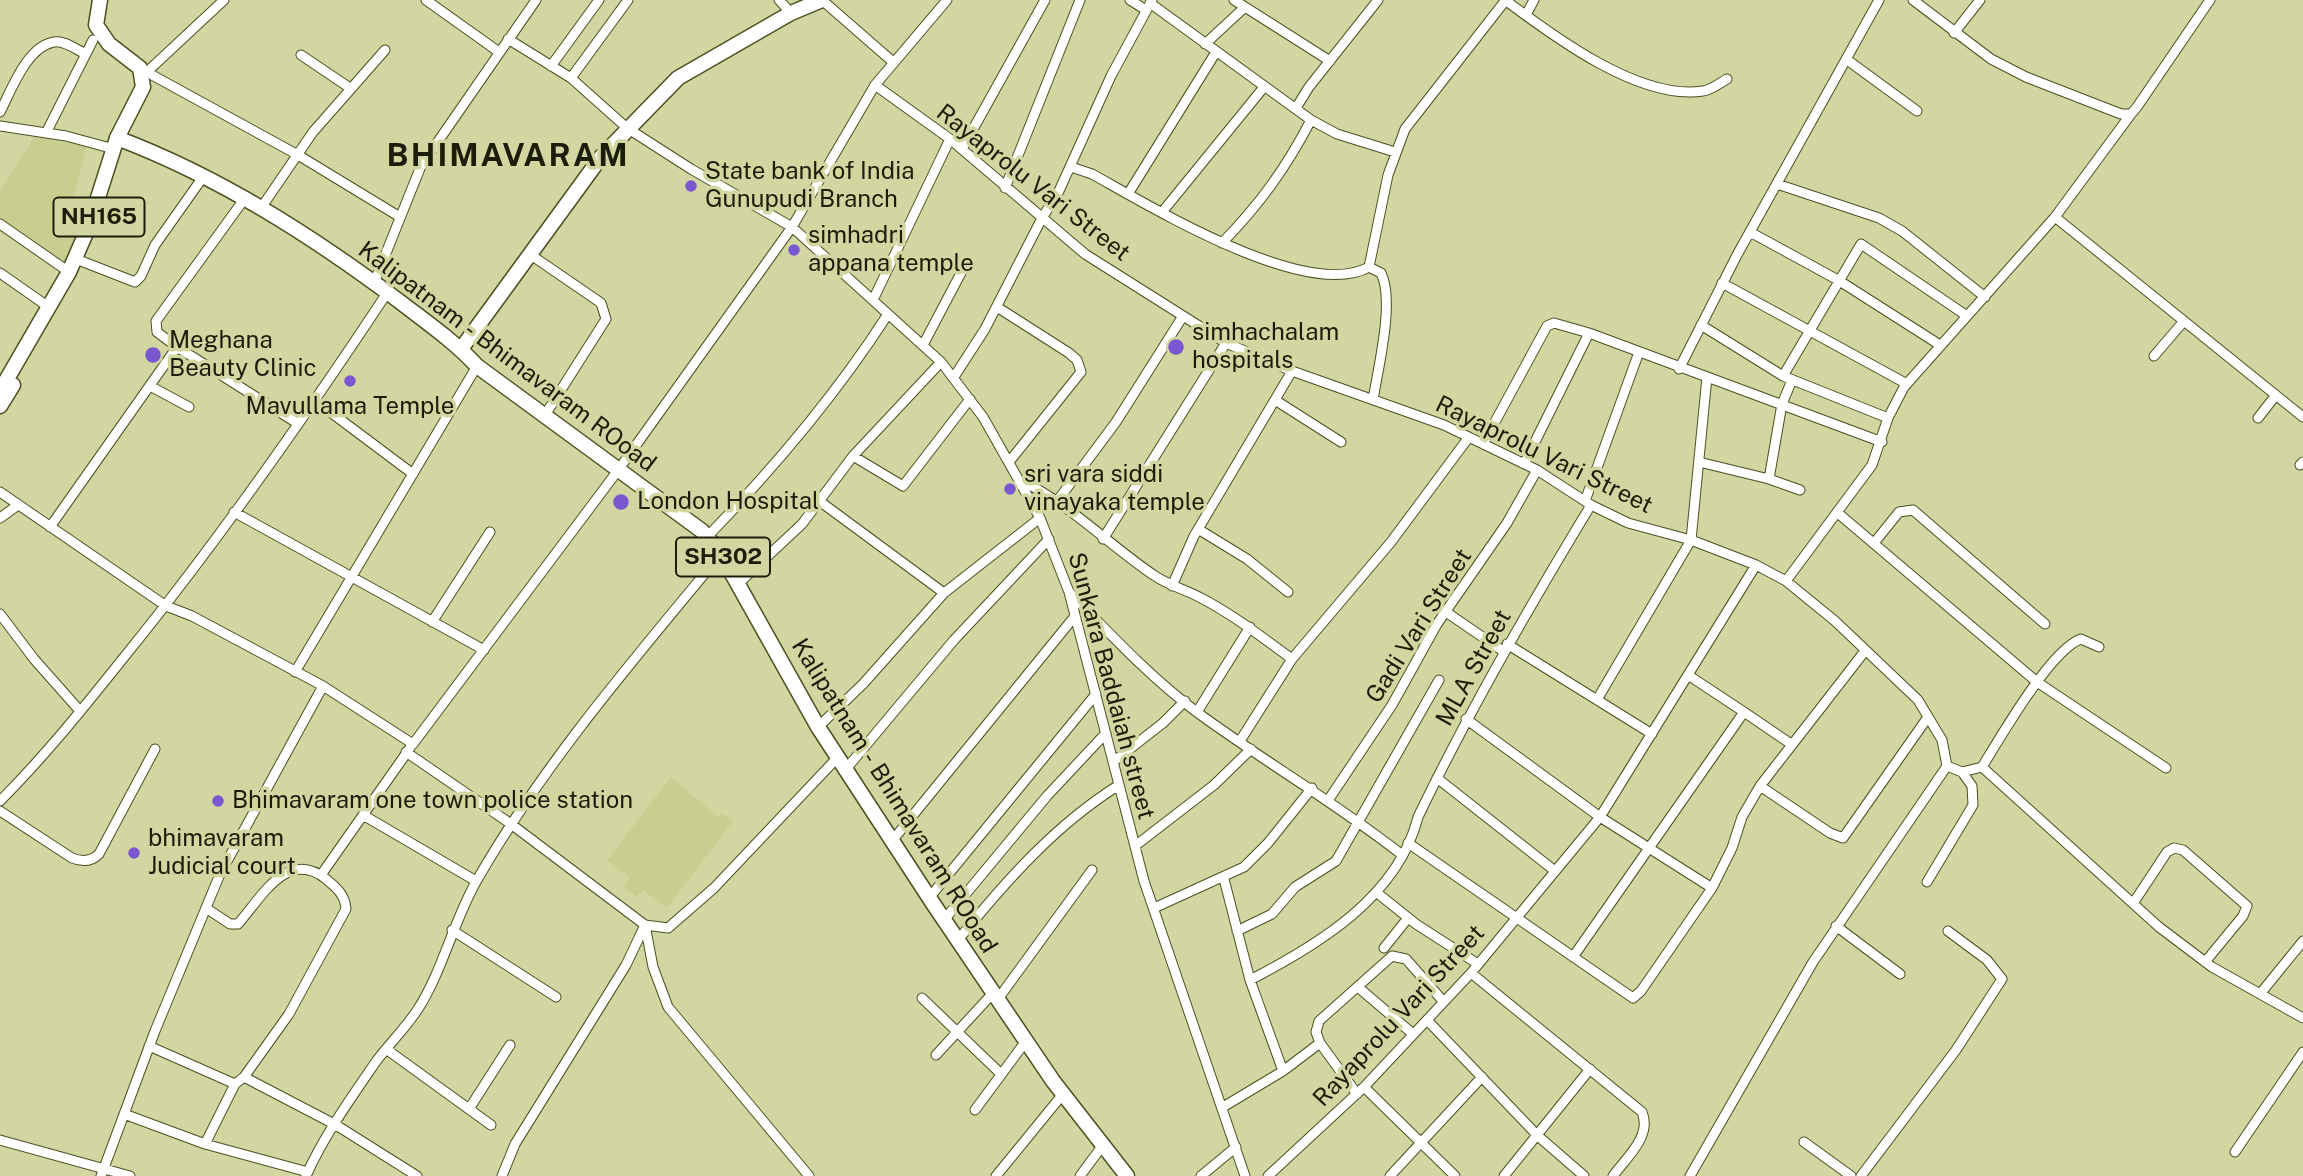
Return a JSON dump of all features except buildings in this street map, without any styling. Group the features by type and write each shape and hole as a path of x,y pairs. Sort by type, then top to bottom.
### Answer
{"main road":[{"path":"100,0 96,25 105,39 142,59 150,72"},
{"path":"461,349 601,157 678,78 791,13 822,0"},
{"name":"NH165","path":"0,391 51,309 69,272 119,143 139,100 143,79 140,68 105,39"},
{"name":"NH165","path":"0,406 57,313 81,261 119,143 141,111 150,72"},
{"name":"Kalipatnam - Bhimavaram ROoad","path":"119,143 203,177 245,198 374,283 461,349 477,366 619,469 706,537 721,554 739,583 818,727 929,898 1063,1094 1127,1176"}],"street":[{"path":"224,0 150,72 298,155 400,217"},
{"path":"426,0 499,52"},
{"path":"374,283 421,166 536,0"},
{"path":"551,66 599,0"},
{"path":"571,78 628,0"},
{"path":"779,0 791,13"},
{"path":"822,0 893,62"},
{"path":"321,875 406,752 619,469 792,227 875,85 947,0"},
{"path":"962,149 1045,0"},
{"path":"1005,188 1080,0"},
{"path":"1130,0 1149,4 1311,120 1337,134 1395,152"},
{"path":"1234,0 1330,61"},
{"path":"1296,108 1378,0"},
{"path":"1370,267 1395,152 1420,108 1505,0 1607,69 1634,81 1684,91 1705,91 1727,79"},
{"path":"1526,15 1535,0"},
{"path":"1679,369 1722,283 1879,0"},
{"path":"1913,0 1991,59 2026,77 2121,114 2130,114"},
{"path":"1954,33 1980,0"},
{"path":"1786,581 1839,513 1872,464 1882,442 1888,418 1907,384 2055,217 2210,0"},
{"path":"954,377 997,307 1071,167 1111,76 1149,4"},
{"path":"1205,44 1245,7"},
{"path":"46,133 86,54 105,39"},
{"name":"Sunkara Baddaiah street","path":"509,39 571,78 627,128 792,227 941,362 970,399 1040,518 1069,592 1135,846 1245,1176"},
{"path":"0,112 22,70 41,48 53,41 61,42 86,54"},
{"path":"261,208 350,88 385,50"},
{"path":"1128,194 1216,52"},
{"path":"300,55 350,88"},
{"path":"1846,59 1917,111"},
{"name":"Rayaprolu Vari Street","path":"875,85 950,139 1085,254 1226,343 1292,371 1469,437 1537,470 1588,503 1628,523 1691,540 1756,565 1600,817 1471,973 1360,1091 1268,1176"},
{"path":"1163,211 1264,87"},
{"path":"1222,243 1260,205 1293,155 1311,120"},
{"path":"0,126 119,143"},
{"path":"873,300 950,139"},
{"path":"1071,167 1092,174 1222,243 1292,271 1347,274 1370,267 1381,273 1385,285 1385,318 1373,400"},
{"path":"81,261 135,282 141,276 155,245 203,177"},
{"path":"1777,184 1851,206 1879,218 1902,232 1984,297"},
{"path":"245,198 156,321 157,332 297,423"},
{"path":"2055,217 2303,417"},
{"path":"0,224 69,272"},
{"path":"1750,232 1838,280 1940,345"},
{"path":"1769,479 1788,378 1810,330 1861,244 1967,316"},
{"path":"531,255 601,303 606,319 545,415"},
{"path":"923,345 962,271"},
{"path":"0,273 51,309"},
{"path":"1722,283 1907,384"},
{"path":"0,801 34,768 166,606 387,293"},
{"path":"997,307 1069,353 1077,360 1081,372 1009,462"},
{"path":"706,537 757,485 805,428 855,365 888,314"},
{"path":"1058,500 1116,422 1183,316"},
{"path":"2154,356 2184,321"},
{"path":"1483,444 1547,326 1554,323 1590,333 1679,369 1882,442"},
{"path":"1701,325 1788,378 1888,418"},
{"path":"1524,464 1590,333"},
{"path":"1103,539 1226,343"},
{"path":"50,527 177,347"},
{"name":"MLA Street","path":"1250,980 1292,959 1339,926 1376,892 1408,843 1466,719 1588,503 1639,352"},
{"path":"739,583 802,524 853,456 941,362"},
{"path":"295,671 477,366"},
{"path":"1172,586 1198,529 1292,371"},
{"path":"1598,698 1691,540 1707,377"},
{"path":"149,386 189,407"},
{"path":"2258,418 2276,395"},
{"path":"313,399 413,474"},
{"path":"853,456 897,485 908,484 970,399"},
{"path":"1275,400 1341,442"},
{"path":"1240,741 1292,659 1391,542 1469,437"},
{"path":"1699,461 1800,490"},
{"name":"Gadi Vari Street","path":"1329,799 1392,705 1446,612 1507,523 1537,470"},
{"path":"1019,480 1058,500 1103,539 1172,586 1202,598 1292,659"},
{"path":"0,492 166,606 192,616 323,686 413,744"},
{"path":"818,500 944,593"},
{"path":"0,518 18,505"},
{"path":"1874,544 1899,512 1913,510 2045,624"},
{"path":"234,512 485,650"},
{"path":"1839,513 2037,682 2166,768"},
{"path":"818,727 863,684 944,593 1040,518"},
{"path":"1198,529 1247,559 1288,592"},
{"path":"432,622 490,532"},
{"path":"406,752 511,824 645,925 668,928 705,896 842,763 1049,539"},
{"path":"124,1114 205,1144 307,1174 386,1049 416,1012 432,986 452,930 476,881 511,824 601,700 721,554"},
{"path":"1690,1176 1836,926 1904,832 1947,766 1942,740 1918,700 1786,581 1756,565"},
{"path":"1069,592 1139,663 1197,712 1329,799 1401,854"},
{"path":"1446,612 1505,648 1598,698 1652,734"},
{"path":"0,614 34,659 80,711"},
{"path":"892,841 1075,616"},
{"path":"1197,712 1250,628"},
{"path":"1962,772 1982,767 2037,682 2073,642 2081,639 2099,647"},
{"path":"1408,843 1633,998 1641,991 1712,888 1732,848 1742,817 1760,786 1865,651"},
{"path":"1688,675 1791,744"},
{"path":"1237,931 1272,914 1295,887 1336,861 1346,850 1357,820 1439,680"},
{"path":"102,1173 149,1046 220,874 323,686"},
{"path":"929,898 1096,694"},
{"path":"1114,762 1163,723 1185,701"},
{"path":"1573,957 1651,849 1744,712"},
{"path":"1760,786 1830,833 1843,838 1928,717"},
{"path":"1466,719 1600,817 1712,888"},
{"path":"944,920 1046,796 1106,733"},
{"path":"0,811 72,858 79,861 94,860 155,749"},
{"path":"1135,846 1214,785 1251,749"},
{"path":"1927,881 1973,805 1972,786 1962,772 1947,766"},
{"path":"1982,767 2159,927 2205,962 2303,1018"},
{"path":"1437,778 1555,871"},
{"path":"958,940 998,891 1059,828 1081,809 1119,785"},
{"path":"1154,908 1224,879 1244,867 1268,843 1312,788"},
{"path":"363,815 476,881"},
{"path":"2134,902 2167,852 2174,848 2183,850 2247,906 2243,916 2205,962"},
{"path":"205,1144 235,1084 244,1077 289,1014 346,909 339,889 321,875 294,867 283,872 238,924 230,924 206,908"},
{"path":"936,1055 995,996 1092,870"},
{"path":"1224,879 1250,980 1283,1071"},
{"path":"1376,892 1408,918 1478,964"},
{"path":"1384,948 1408,918"},
{"path":"502,1176 514,1144 626,965 645,925"},
{"path":"645,925 653,967 668,1007 809,1176"},
{"path":"1836,926 1900,974"},
{"path":"452,930 556,997"},
{"path":"1861,1176 1956,1050 2002,979 1987,960 1948,931"},
{"path":"2260,994 2303,941"},
{"path":"1443,1001 1405,959 1392,956 1319,1021 1316,1032 1320,1043 1360,1091 1455,1176"},
{"path":"1471,973 1642,1112 1647,1123 1645,1133 1613,1176"},
{"path":"1359,988 1413,1034"},
{"path":"922,998 1001,1074"},
{"path":"1427,1020 1538,1136 1584,1176"},
{"path":"975,1110 1026,1041"},
{"path":"1223,1107 1283,1071 1320,1043"},
{"path":"469,1109 510,1045"},
{"path":"149,1046 235,1084"},
{"path":"386,1049 491,1125"},
{"path":"2235,1152 2303,1052"},
{"path":"1504,1176 1590,1069"},
{"path":"244,1077 336,1125 417,1176"},
{"path":"1390,1176 1482,1077"},
{"path":"996,1176 1063,1094"},
{"path":"0,1140 102,1173 130,1176"},
{"path":"1804,1142 1851,1176"},
{"path":"1080,1176 1103,1145"},
{"path":"1201,1176 1236,1147"}],"shaded area":[{"path":"34,137 86,146 70,212 82,220 66,267 0,220 0,192"},
{"path":"671,777 718,817 722,813 733,821 667,908 643,890 637,897 624,887 630,878 607,860"}],"place":[{"name":"State bank of India Gunupudi Branch","path":"691,186"},
{"name":"simhadri appana temple","path":"794,250"},
{"name":"simhachalam hospitals","path":"1176,347"},
{"name":"Meghana Beauty Clinic","path":"153,355"},
{"name":"Mavullama Temple","path":"350,381"},
{"name":"sri vara siddi vinayaka temple","path":"1010,489"},
{"name":"London Hospital","path":"621,502"},
{"name":"Bhimavaram one town police station","path":"218,801"},
{"name":"bhimavaram Judicial court","path":"134,853"}],"district":[{"name":"BHIMAVARAM","path":"508,156"}]}
